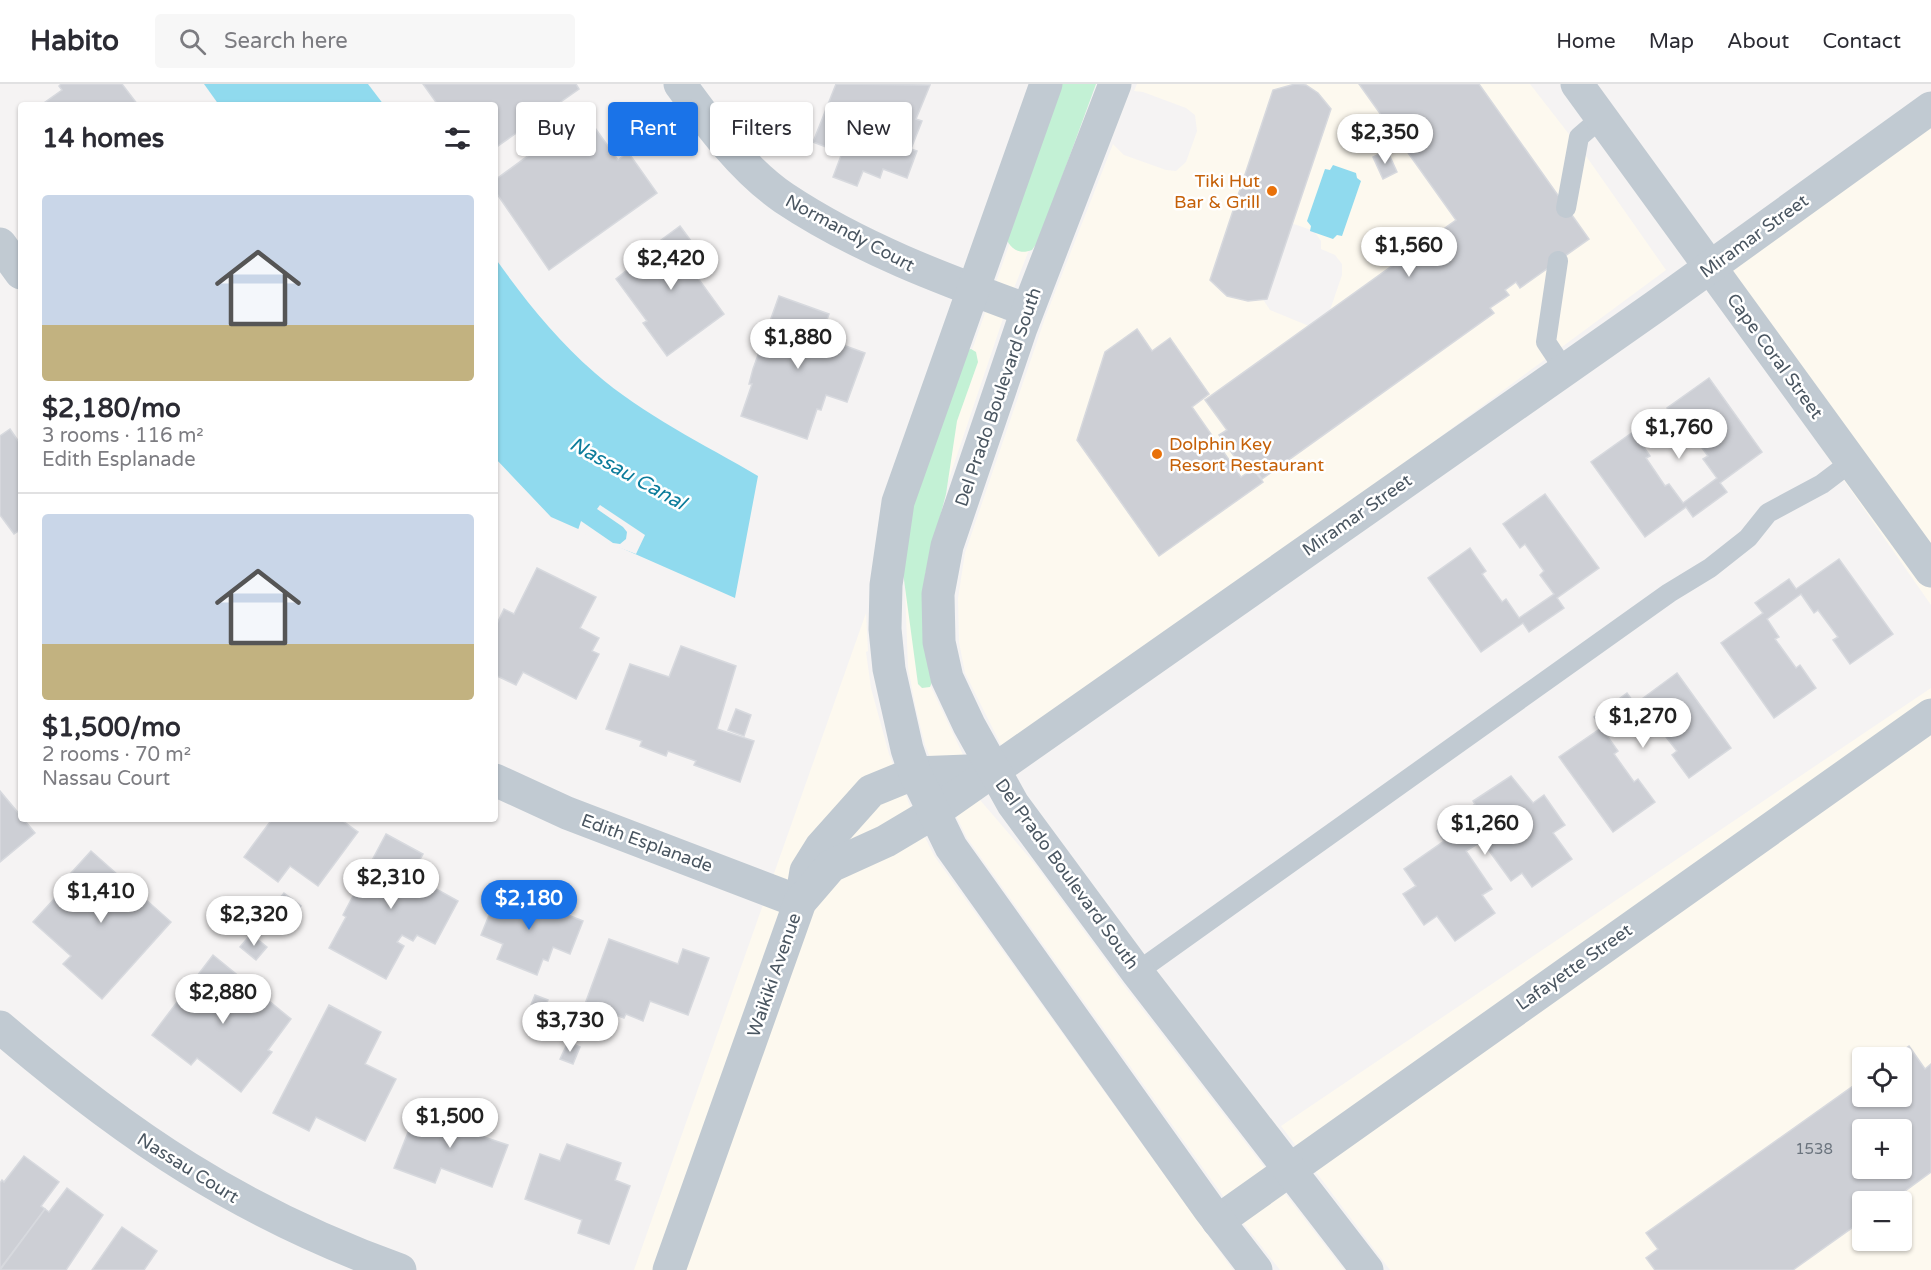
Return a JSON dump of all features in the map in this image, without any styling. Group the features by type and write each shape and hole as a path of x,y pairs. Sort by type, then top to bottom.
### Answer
{"street":[{"name":"Normandy Court","path":"680,84 736,154 783,197 830,225 928,274 1027,310"},
{"path":"1046,84 898,502 890,543 885,629 889,669 902,730 915,773 933,813 974,883 1218,1221 1256,1270"},
{"name":"Del Prado Boulevard South","path":"1115,84 1027,310 946,546 938,594 939,642 947,678 993,770 1013,804 1137,972 1367,1270"},
{"name":"Cape Coral Street","path":"1577,84 1931,571"},
{"name":"Miramar Street","path":"993,770 1928,115"},
{"path":"0,244 18,269"},
{"name":"Lafayette Street","path":"1218,1221 1931,715"},
{"path":"800,902 806,871 821,847 871,791 915,773 993,770"},
{"name":"Waikiki Avenue","path":"669,1270 800,902 831,866 886,841 933,813 993,770"},
{"name":"Edith Esplanade","path":"498,781 567,813 800,902"},
{"name":"Nassau Court","path":"0,1027 137,1137 182,1166 270,1217 323,1241 400,1270"}],"lane":[{"path":"1566,208 1579,137 1601,118"},
{"path":"1558,261 1546,342 1564,369"},
{"path":"1137,972 1669,593 1710,568 1748,538 1768,513 1822,484 1851,462"}],"shaded area":[{"path":"1066,84 1094,84 1009,301 928,541 919,593 930,685 966,761 968,786 1034,863 1122,983 1344,1270 1280,1270 1233,1210 967,838 925,745 916,709 908,668 905,588 937,449"},
{"path":"1137,84 1530,84 1586,156 1666,270 1007,757 965,673 959,642 958,598 965,553 1045,318 1113,144 1124,155 1166,170 1176,171 1186,162 1197,131 1195,115 1186,108 1143,92 1134,91","holes":["1291,223 1314,231 1321,241 1321,249 1335,255 1342,264 1342,275 1328,316 1309,326 1270,310 1256,289"]},
{"path":"1931,112 1931,605 1697,270"},
{"path":"866,613 868,651 866,652 871,688 889,754 915,818 935,857 1233,1270 634,1270"},
{"path":"1931,688 1931,1270 1390,1270 1281,1126"}],"green space":[{"path":"1058,84 1096,84 1039,240 1032,250 1023,252 1012,247 1005,236"},
{"path":"971,349 976,352 978,362 957,421 946,494 925,575 924,609 932,682 930,687 922,688 918,684 902,565 906,519 967,350"}],"water":[{"path":"204,84 368,84 382,102 217,102"},
{"path":"1333,165 1356,173 1357,178 1361,181 1342,236 1337,235 1333,239 1310,231 1311,226 1307,221 1325,169 1330,170"},
{"name":"Nassau Canal","path":"498,262 567,347 595,373 653,416 758,476 735,598 551,517 498,461"}],"pier":[{"path":"600,505 645,535 636,554 607,543 606,545 578,530 581,521 613,543 620,544 626,539 627,532 597,509"}],"building":[{"path":"61,84 122,84 136,102 45,102 62,90 59,86"},
{"path":"423,84 576,84 579,89 560,102 516,102 516,133 498,146 498,102 436,102"},
{"path":"836,84 930,85 916,119 922,121 912,146 912,102 829,102"},
{"name":"Tiki Hut Bar & Grill","path":"1295,84 1306,85 1318,93 1331,109 1267,299 1248,301 1227,296 1210,280 1273,90"},
{"path":"1359,84 1479,84 1589,239 1520,288 1516,282 1505,290 1509,295 1490,308 1494,313 1262,479 1248,460 1241,466 1219,435 1227,430 1205,400 1456,220"},
{"path":"825,112 825,147 813,142"},
{"path":"596,129 608,146 608,156 615,156 618,160 623,156 631,156 657,193 549,270 498,195 498,178 528,156 596,156"},
{"path":"912,149 917,151 907,178 883,169 880,178 863,171 857,186 833,177 841,156 912,156"},
{"path":"1387,150 1397,172 1383,179 1373,157"},
{"path":"680,226 705,260 692,270 724,314 667,356 643,323 647,321 616,279 632,266 630,263"},
{"path":"779,296 829,314 821,337 865,353 847,402 826,395 821,410 817,409 807,439 741,416 752,384 749,384 753,369"},
{"name":"Dolphin Key Resort Restaurant","path":"1137,329 1152,351 1170,338 1209,394 1192,407 1241,477 1253,469 1263,482 1159,556 1077,440 1105,352"},
{"path":"1709,378 1762,452 1720,483 1727,492 1693,517 1686,507 1645,537 1591,462 1633,432 1650,456 1646,458 1665,486 1669,484 1683,503 1717,478 1703,459 1708,456 1688,429 1683,432 1667,408"},
{"path":"10,429 18,441 18,531 14,534 0,515 0,436"},
{"path":"1545,494 1599,568 1557,598 1564,608 1529,632 1523,623 1481,652 1428,578 1470,548 1486,571 1482,574 1502,602 1506,599 1519,618 1554,594 1540,575 1544,571 1525,544 1520,548 1503,524"},
{"path":"1839,559 1893,634 1850,664 1833,640 1838,637 1818,610 1814,613 1801,594 1767,619 1779,637 1775,639 1796,668 1800,665 1816,688 1774,718 1721,643 1763,613 1755,603 1789,579 1796,589"},
{"path":"537,568 596,597 580,628 599,638 592,651 599,654 576,699 523,672 516,685 498,676 498,622 504,609 514,614"},
{"path":"681,646 736,666 717,729 754,741 740,782 694,765 696,761 668,751 666,756 640,746 642,741 606,729 630,664 669,677"},
{"path":"1677,673 1731,748 1689,778 1672,755 1677,751 1656,724 1652,727 1639,709 1605,733 1618,751 1614,754 1634,782 1638,779 1655,802 1613,832 1559,757 1601,728 1594,717 1627,693 1635,704"},
{"path":"736,709 751,715 744,736 728,730"},
{"path":"1511,776 1533,803 1544,795 1565,825 1553,833 1572,859 1532,887 1522,873 1511,881 1482,841 1466,851 1492,889 1482,895 1495,913 1455,941 1437,916 1424,925 1403,894 1416,886 1404,869 1444,841 1437,831 1475,804 1473,801"},
{"path":"0,791 18,813 18,822 26,822 35,833 0,862"},
{"path":"270,822 344,822 358,832 318,886 290,866 278,882 244,857"},
{"path":"386,834 423,854 411,875 458,901 435,944 417,935 413,941 402,935 397,942 404,946 386,979 329,948 346,917 343,915"},
{"path":"91,851 171,922 102,999 63,964 71,956 33,922 66,886 62,883"},
{"path":"500,888 583,921 570,954 553,947 548,961 543,959 537,975 497,959 503,944 481,935"},
{"path":"284,893 301,906 285,926 268,912"},
{"path":"251,934 267,947 256,960 240,947"},
{"path":"609,939 678,964 683,949 709,958 688,1015 650,1001 643,1021 626,1014 624,1018 585,1004"},
{"path":"213,955 291,1019 268,1050 272,1052 241,1092 197,1058 191,1065 152,1035"},
{"path":"535,995 548,1000 541,1017 528,1012"},
{"path":"329,1005 381,1032 365,1064 396,1079 365,1141 316,1117 309,1131 273,1113"},
{"path":"568,1042 580,1047 573,1064 560,1059"},
{"path":"1912,1050 1925,1069 1931,1064 1931,1172 1905,1191 1852,1191 1852,1228 1793,1270 1655,1270 1646,1258 1658,1249 1646,1233 1852,1087 1852,1107 1912,1107"},
{"path":"449,1106 481,1118 475,1134 508,1145 492,1187 441,1168 435,1183 394,1168 416,1112 443,1122"},
{"path":"567,1144 621,1163 615,1180 630,1186 609,1244 578,1233 582,1220 525,1199 540,1154 560,1161"},
{"path":"24,1156 59,1182 41,1206 45,1209 0,1269 0,1183 2,1180 4,1182"},
{"path":"67,1188 103,1215 66,1270 0,1270 45,1209 49,1212"},
{"path":"122,1227 157,1251 144,1270 92,1270"}],"place":[{"name":"Tiki Hut Bar & Grill","path":"1272,191"},
{"name":"Dolphin Key Resort Restaurant","path":"1157,454"}]}
